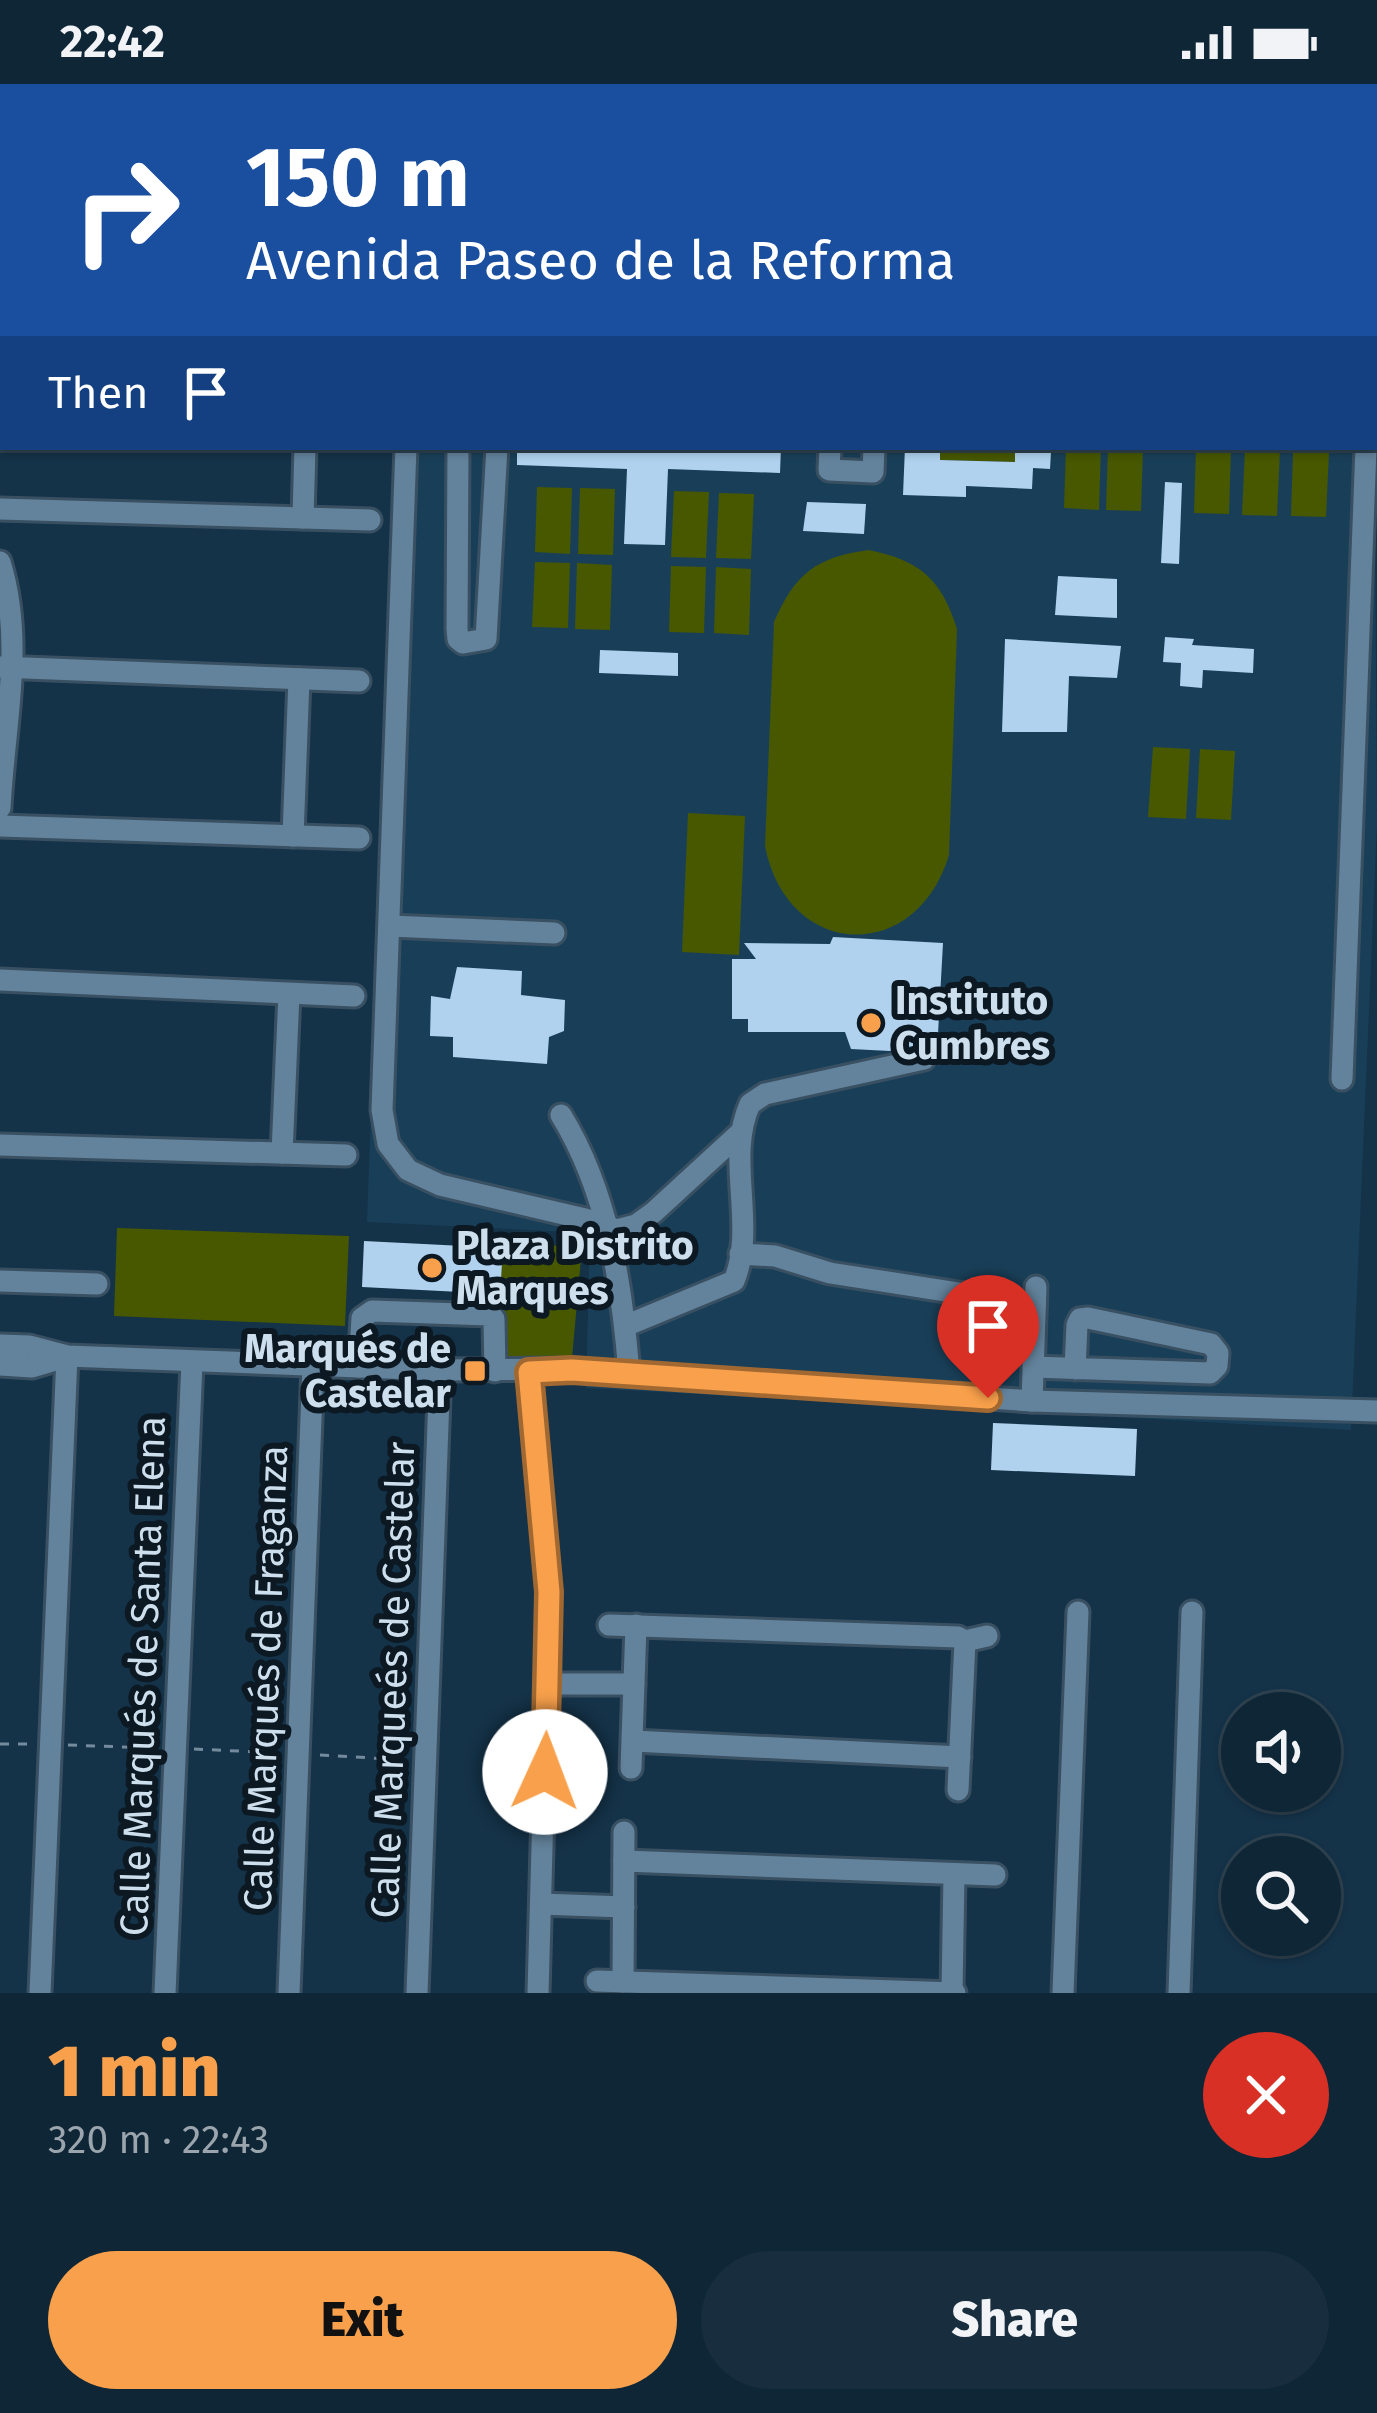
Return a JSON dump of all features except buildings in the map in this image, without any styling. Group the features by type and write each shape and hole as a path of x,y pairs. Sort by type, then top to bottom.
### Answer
{"street":[{"path":"303,518 305,450"},
{"path":"406,450 382,1110 388,1144 408,1170 440,1185 617,1231 654,1212 740,1133"},
{"path":"458,450 457,629 463,643 486,639 496,450"},
{"path":"830,450 829,470 873,472 874,450"},
{"path":"1342,1079 1366,450"},
{"path":"0,509 370,520"},
{"path":"0,562 14,627 7,668 0,808"},
{"path":"7,668 359,681"},
{"path":"293,836 298,679"},
{"path":"0,826 359,838"},
{"path":"390,926 554,933"},
{"path":"0,980 354,996"},
{"path":"282,1153 289,994"},
{"path":"625,1326 734,1281 740,1253 740,1133 750,1104 765,1094 924,1059"},
{"path":"561,1114 589,1166 608,1228 628,1373"},
{"path":"0,1145 346,1155"},
{"path":"740,1253 775,1256 830,1273 1036,1296 1032,1401"},
{"path":"0,1281 97,1284"},
{"path":"359,1367 362,1318 372,1311 490,1315 494,1319 495,1371"},
{"path":"1033,1367 1075,1370 1210,1373 1217,1366 1218,1353 1211,1344 1088,1318 1077,1325 1075,1370"},
{"path":"0,1345 29,1346 67,1356 440,1370 572,1370 1032,1401 1377,1411"},
{"path":"0,1365 32,1366 67,1356"},
{"path":"40,1993 67,1356"},
{"name":"Calle Marqués de Santa Elena","path":"165,1993 192,1361"},
{"name":"Calle Marqués de Fraganza","path":"289,1993 314,1366"},
{"name":"Calle Marqueés de Castelar","path":"417,1993 440,1370"},
{"path":"529,1372 545,1526 548,1684 538,1993"},
{"path":"1063,1993 1078,1612"},
{"path":"1179,1993 1192,1612"},
{"path":"609,1624 976,1638 958,1790"},
{"path":"631,1768 636,1625"},
{"path":"548,1684 634,1684"},
{"path":"633,1741 960,1757"},
{"path":"623,1982 624,1832"},
{"path":"624,1861 995,1875"},
{"path":"597,1981 954,1993 954,1875"},
{"path":"542,1904 623,1907"}],"path":[{"path":"0,1744 426,1761"}],"shaded area":[{"name":"Instituto Cumbres","path":"395,450 1375,450 1377,824 1351,1430 586,1388 590,1233 367,1222"}],"green space":[{"path":"940,450 1015,450 1015,462 940,460"},
{"path":"1066,450 1101,450 1099,510 1064,508"},
{"path":"1108,450 1143,450 1141,511 1106,510"},
{"path":"1196,450 1231,450 1229,514 1194,513"},
{"path":"1245,450 1280,450 1277,516 1242,515"},
{"path":"1293,451 1329,452 1326,517 1291,516"},
{"path":"537,487 572,488 570,554 535,552"},
{"path":"580,488 615,489 613,555 578,554"},
{"path":"674,491 709,492 706,558 671,557"},
{"path":"719,493 754,494 751,559 716,558"},
{"path":"869,550 902,560 927,575 944,597 957,629 949,855 933,891 909,916 882,931 853,934 824,928 798,911 778,884 765,846 774,622 790,591 810,570 835,557"},
{"path":"535,562 570,563 568,628 532,627"},
{"path":"577,563 612,565 610,630 575,629"},
{"path":"671,566 706,567 704,633 669,632"},
{"path":"716,567 751,569 749,635 714,633"},
{"path":"1153,747 1190,749 1186,819 1148,817"},
{"path":"1200,749 1235,751 1231,820 1196,818"},
{"path":"688,813 745,816 739,955 682,952"},
{"path":"117,1228 349,1236 345,1326 114,1316"},
{"path":"503,1241 582,1248 571,1369 493,1363"}],"place":[{"name":"Instituto Cumbres","path":"871,1023"},
{"name":"Plaza Distrito Marques","path":"432,1268"},
{"name":"Marqués de Castelar","path":"475,1371"}],"route":[{"path":"545,1772 549,1592 529,1372 572,1370 988,1398"}]}
